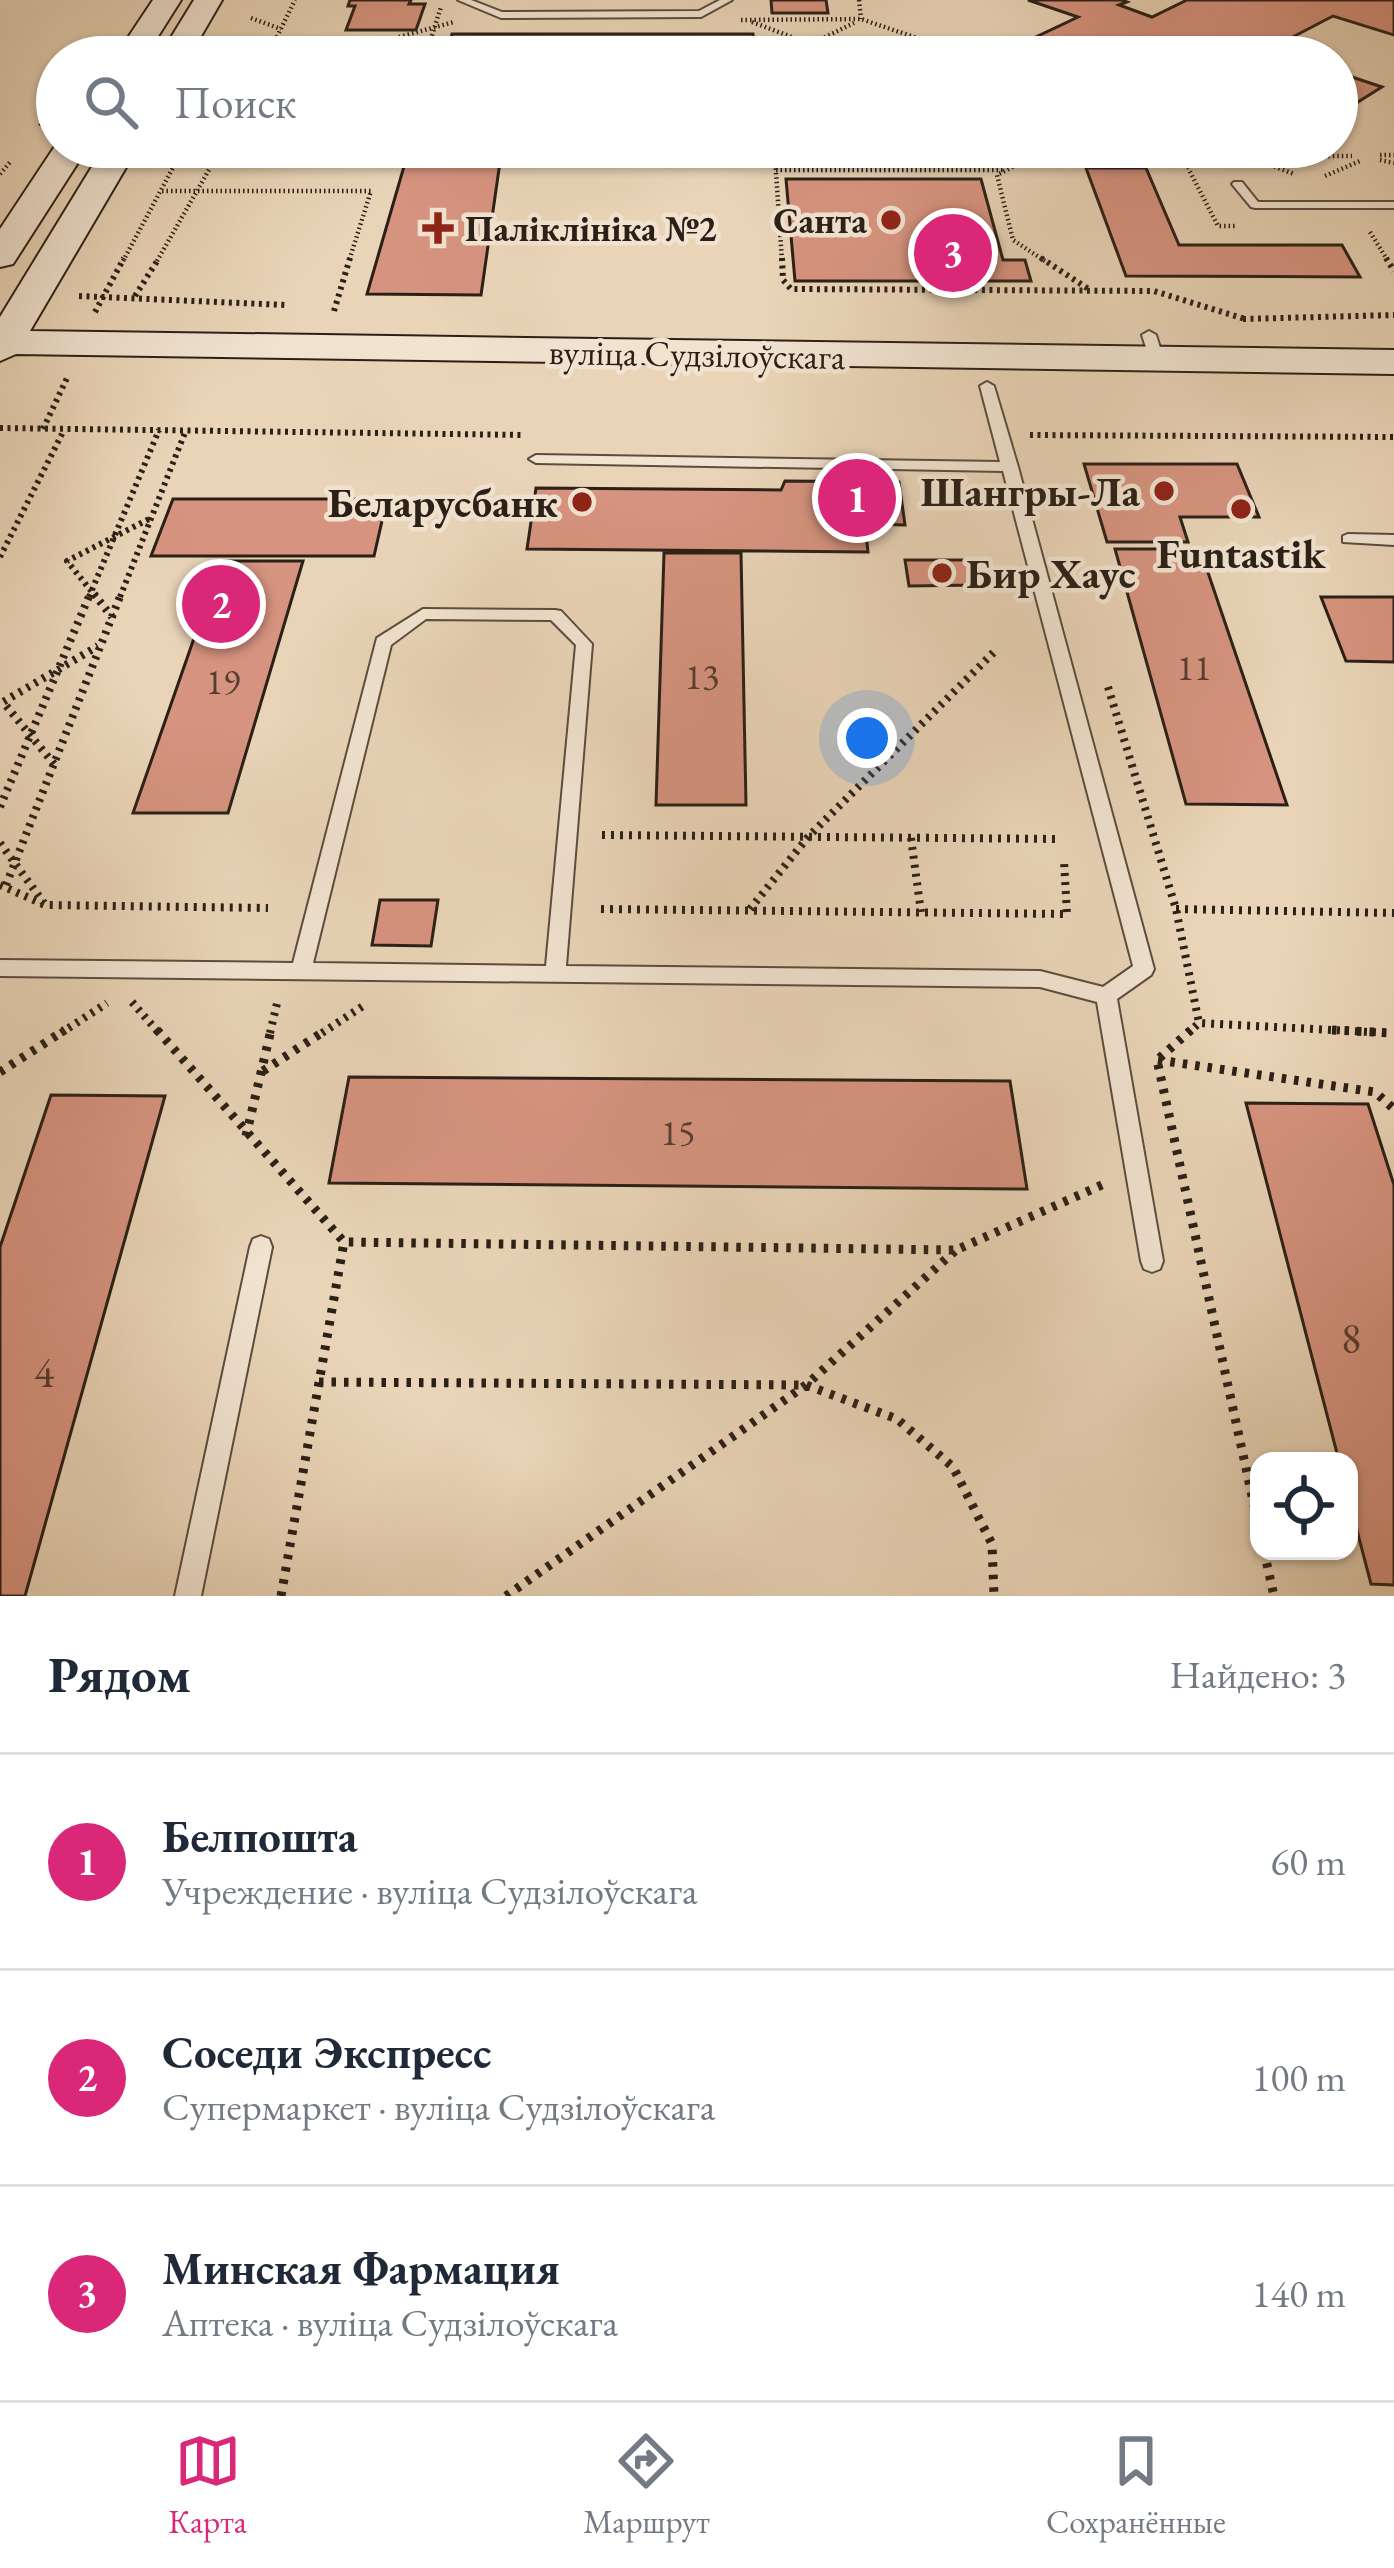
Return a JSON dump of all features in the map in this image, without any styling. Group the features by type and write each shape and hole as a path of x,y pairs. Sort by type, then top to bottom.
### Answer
{"main road":[{"path":"144,36 167,0"},
{"path":"187,36 208,0"},
{"path":"0,256 57,168"},
{"path":"1,353 109,168"},
{"name":"вуліца Судзілоўскага","path":"1,353 693,342 1153,347 1394,362"},
{"name":"вуліца Судзілоўскага","path":"1,353 987,386 1394,392"}],"lane":[{"path":"464,0 501,14 701,14 727,0"},
{"path":"1238,184 1255,205 1394,206"},
{"path":"0,968 1040,979 1106,996 1144,969 987,386"},
{"path":"536,459 1011,466"},
{"path":"1348,539 1394,540"},
{"path":"301,970 382,642 423,614 555,615 584,644 555,974"},
{"path":"1106,996 1152,1261"},
{"path":"188,1596 261,1247"}],"path":[{"path":"278,36 295,0"},
{"path":"432,36 443,0"},
{"path":"746,0 748,20 789,36"},
{"path":"859,0 861,20"},
{"path":"251,18 281,29"},
{"path":"827,36 861,20 906,36"},
{"path":"404,36 455,22"},
{"path":"1380,157 1394,159"},
{"path":"100,296 174,168"},
{"path":"134,298 212,168"},
{"path":"1010,168 997,175 1013,240 1100,296"},
{"path":"1313,182 1344,168"},
{"path":"1006,170 776,170 783,280 791,289 1154,291 1245,319"},
{"path":"162,191 371,191 331,322"},
{"path":"1366,226 1394,271"},
{"path":"33,296 289,305"},
{"path":"334,308 358,308"},
{"path":"1225,320 1394,315"},
{"path":"0,428 43,429"},
{"path":"0,557 64,429"},
{"path":"0,807 159,430"},
{"path":"186,430 3,885 45,904 268,908"},
{"path":"112,617 67,561 151,518"},
{"path":"54,764 3,702 101,644"},
{"path":"749,910 808,837 995,651"},
{"path":"602,836 1059,839"},
{"path":"911,838 921,912"},
{"path":"0,843 45,904"},
{"path":"601,909 1067,914 1064,861"},
{"path":"1199,1023 1176,909 1394,913"},
{"path":"123,992 344,1242 956,1250"},
{"path":"0,1072 123,992 145,993"},
{"path":"256,997 298,998"},
{"path":"261,1072 378,997 358,997"},
{"path":"246,1136 278,998"},
{"path":"1157,1060 1199,1023 1394,1033"},
{"path":"1157,1060 1375,1092 1394,1109"},
{"path":"1157,1060 1250,1487"},
{"path":"506,1596 806,1385 956,1250 1108,1182 1104,1161"},
{"path":"281,1596 344,1242"},
{"path":"319,1382 806,1385 897,1419 953,1467 992,1544 994,1596"},
{"path":"1266,1560 1274,1596"}],"building":[{"path":"350,0 425,4 416,30 346,30 355,6 348,6"},
{"path":"771,0 826,0 828,13 772,13"},
{"path":"1028,0 1122,0 1127,2 1119,5 1152,17 1187,0 1394,0 1394,35 1333,16 1295,36 1038,36 1078,17"},
{"path":"753,34 753,36 451,36"},
{"path":"1358,79 1382,87 1358,102"},
{"name":"Паліклініка №2","path":"404,168 499,168 481,295 367,294"},
{"path":"1086,168 1146,168 1179,245 1342,245 1360,277 1126,276"},
{"name":"Санта","path":"786,179 981,179 1003,260 1025,260 1031,281 795,281"},
{"path":"1084,464 1237,464 1259,517 1180,517 1188,542 1107,542"},
{"path":"785,481 899,482 905,525 865,524 868,552 527,549 536,488 781,490"},
{"path":"173,499 387,499 374,556 151,556"},
{"path":"1115,549 1200,549 1287,805 1186,804"},
{"path":"664,553 741,553 746,805 656,805"},
{"name":"Бир Хаус","path":"905,560 974,560 979,585 909,586"},
{"path":"221,561 303,561 228,813 133,813"},
{"path":"1321,597 1394,597 1394,662 1346,661"},
{"path":"380,900 438,900 431,946 372,945"},
{"path":"349,1077 1010,1081 1027,1189 329,1183"},
{"path":"51,1095 165,1096 25,1596 0,1596 0,1247"},
{"path":"1246,1103 1368,1104 1394,1185 1394,1585 1371,1584 1358,1534 1358,1452 1337,1452"}],"place":[{"name":"Санта","path":"891,220"},
{"name":"Паліклініка №2","path":"438,228"},
{"name":"Минская Фармация","path":"953,253"},
{"name":"Шангры-Ла","path":"1164,491"},
{"name":"Белпошта","path":"857,498"},
{"name":"Беларусбанк","path":"582,502"},
{"name":"Funtastik","path":"1241,509"},
{"name":"Бир Хаус","path":"942,573"},
{"name":"Соседи Экспресс","path":"221,604"}]}
